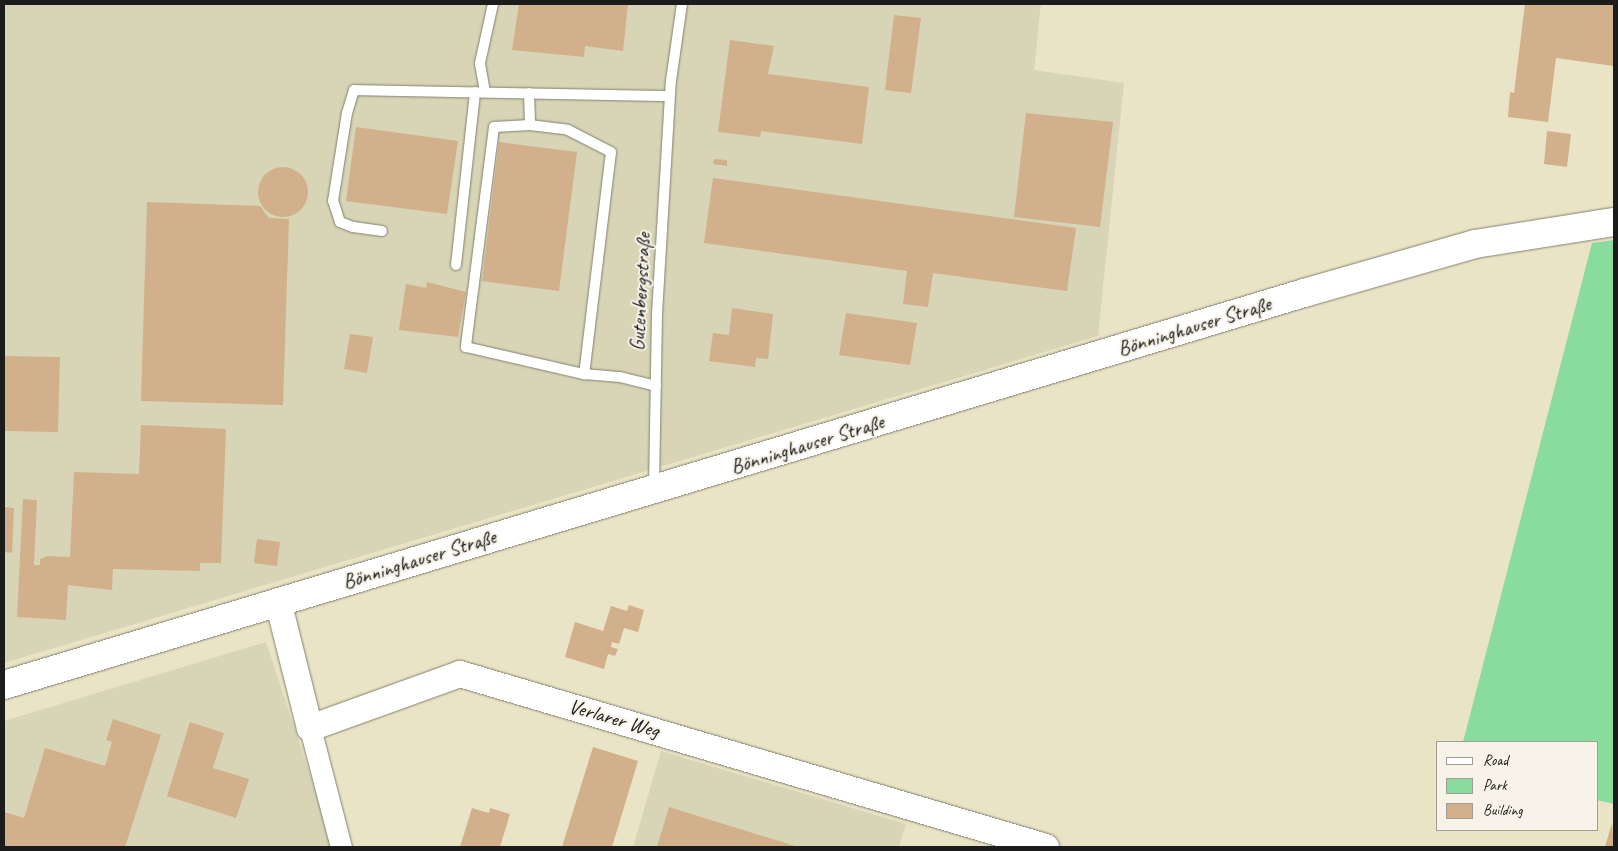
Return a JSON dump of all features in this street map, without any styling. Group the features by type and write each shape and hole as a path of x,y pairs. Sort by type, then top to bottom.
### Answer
{"main road":[{"name":"Bönninghauser Straße","path":"4,685 1294,296 1475,244 1614,222"}],"street":[{"path":"278,601 341,847"},
{"name":"Verlarer Weg","path":"310,728 460,674 1046,847"}],"lane":[{"path":"456,265 480,92 480,63 493,4"},
{"name":"Gutenbergstraße","path":"654,490 656,386 670,96 682,4"},
{"path":"382,231 353,227 340,222 332,201 347,113 354,90 670,96"},
{"path":"530,93 530,125"},
{"path":"584,374 611,152 568,130 530,125 494,127 466,347 584,374 620,378 656,386"}],"shaded area":[{"path":"7,4 1041,4 1034,70 1124,83 1098,336 4,663 4,7"},
{"path":"266,642 334,847 4,847 4,721"},
{"path":"661,751 906,824 899,847 633,847"}],"green space":[{"path":"1614,240 1614,804 1598,800 1598,741 1463,741 1592,243"}],"building":[{"path":"519,4 628,4 623,51 585,46 584,57 512,50"},
{"path":"1525,4 1614,4 1614,66 1556,58 1548,122 1508,117 1510,92 1514,93"},
{"path":"894,15 921,18 911,93 885,90"},
{"path":"730,40 774,46 768,74 869,87 862,144 761,131 760,137 718,132"},
{"path":"1026,113 1113,122 1100,227 1014,217"},
{"path":"356,127 458,141 447,214 346,201"},
{"path":"1547,131 1571,134 1567,167 1544,164"},
{"path":"499,142 577,152 559,291 482,281"},
{"path":"714,159 727,160 727,166 713,164"},
{"path":"283,167 297,171 304,178 308,192 304,206 297,213 283,217 269,213 262,206 258,192 262,178 269,171"},
{"path":"713,178 1076,228 1067,291 933,273 928,307 903,304 907,271 704,243"},
{"path":"147,202 260,206 269,218 289,219 283,405 141,401"},
{"path":"427,282 466,292 458,337 399,330 406,284 426,288"},
{"path":"732,308 773,314 768,359 756,358 755,367 709,361 713,333 729,335"},
{"path":"846,313 917,323 910,365 839,355"},
{"path":"350,334 373,337 367,373 344,369"},
{"path":"4,356 60,357 58,432 4,431"},
{"path":"141,425 226,429 221,563 200,563 200,571 113,569 112,590 68,585 66,620 17,617 23,499 37,500 34,565 40,565 40,559 48,556 70,557 74,472 139,474"},
{"path":"4,507 14,508 12,553 4,552"},
{"path":"257,539 280,542 277,566 254,563"},
{"path":"629,605 644,610 638,632 624,628 619,644 612,642 611,647 618,649 615,656 608,654 604,669 565,657 575,622 603,631 611,606 627,611"},
{"path":"113,719 161,735 125,847 4,847 4,812 24,818 45,748 105,766 112,742 106,740"},
{"path":"190,722 224,733 213,768 249,779 236,818 167,796"},
{"path":"593,747 638,761 612,847 562,847"},
{"path":"669,807 798,847 657,847"},
{"path":"472,808 489,813 490,808 510,814 500,847 460,847"},
{"path":"1612,823 1614,847 1605,847"}]}
